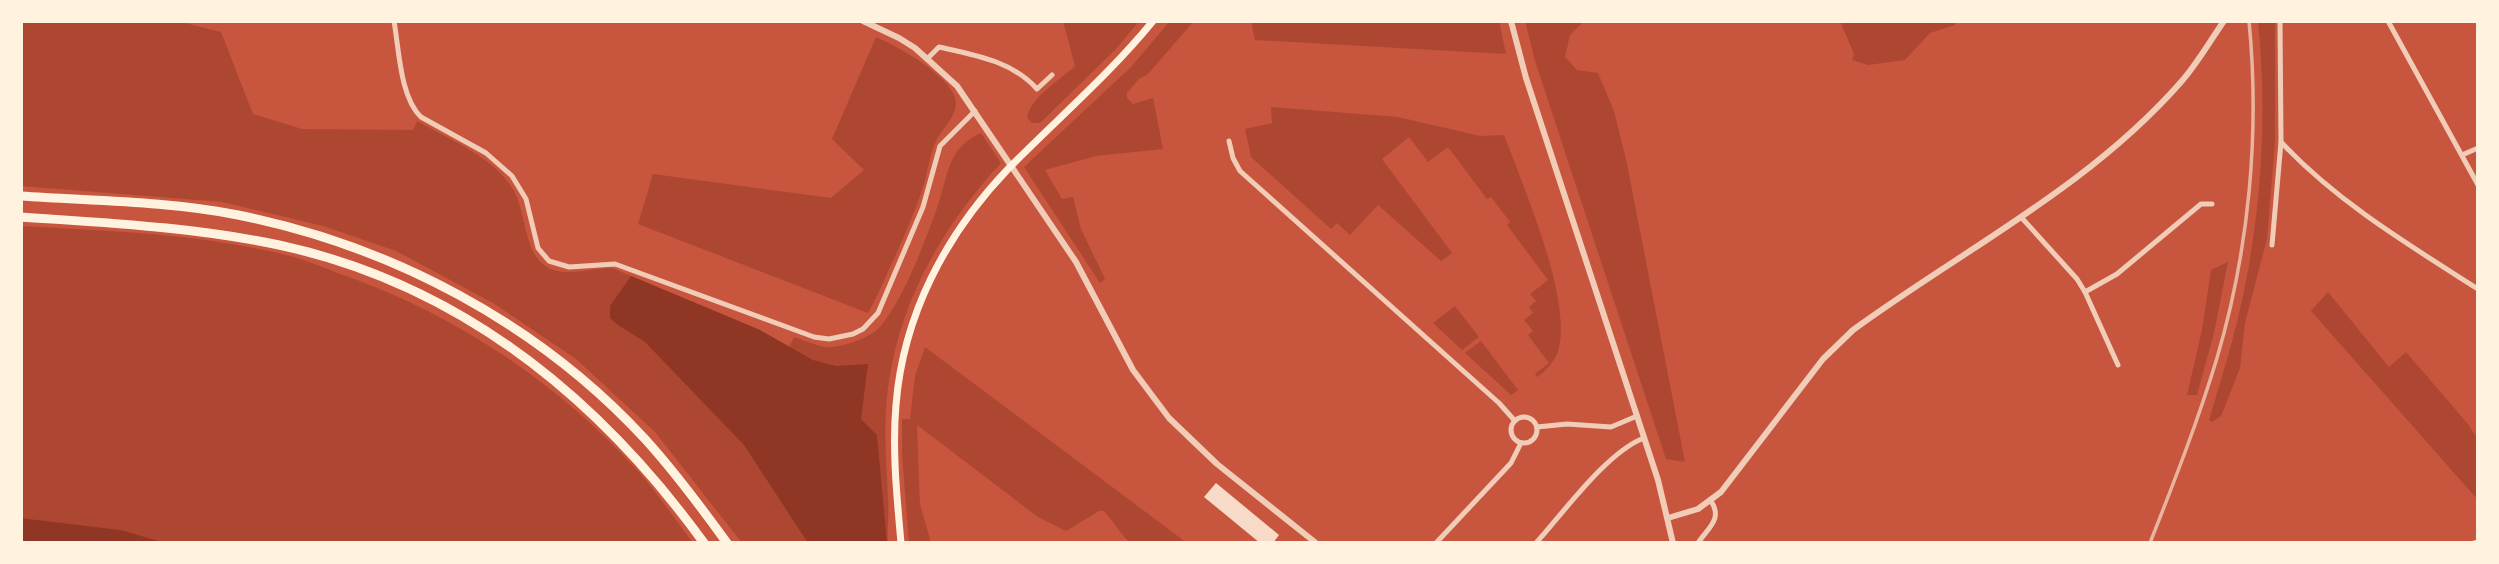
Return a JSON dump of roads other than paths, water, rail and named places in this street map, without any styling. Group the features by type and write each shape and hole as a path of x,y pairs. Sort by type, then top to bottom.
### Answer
{"highway":[{"path":"21,197 162,205 237,215 351,246 434,282 518,331 556,358 602,397 662,459 727,543"},
{"path":"21,217 164,227 258,241 334,260 421,296 470,322 514,350 579,400 644,465 704,543"}],"main road":[{"path":"901,543 895,454 895,405 903,358 925,289 947,246 990,189 1111,68 1153,21"}],"street":[{"path":"394,21 407,91 414,110 421,117 486,153 512,176 523,191 538,248 549,261 569,267 615,264 814,337 837,338 853,334 863,329 878,313 923,206 940,146 975,111"},
{"path":"863,21 900,38 928,58 957,86 1076,262 1133,370 1161,409 1198,447 1316,543"},
{"path":"1511,21 1526,78 1644,438 1673,543"},
{"path":"1668,518 1691,512 1711,500 1730,483 1837,344 1870,318 2078,177 2139,125 2187,75 2224,21"},
{"path":"2272,245 2281,142 2280,21"},
{"path":"2388,21 2478,185"},
{"path":"928,58 939,47 970,54 1003,64 1020,73 1037,89 1052,75"},
{"path":"1229,141 1240,171 1499,403 1515,421"},
{"path":"2281,142 2297,159 2386,232 2478,289"},
{"path":"2462,155 2478,148"},
{"path":"2085,292 2117,274 2201,204 2212,204"},
{"path":"2021,217 2085,292 2119,365"},
{"path":"1537,427 1567,424 1611,427 1637,416"},
{"path":"1515,421 1528,418 1537,427"},
{"path":"1515,421 1512,434 1521,443"},
{"path":"1521,443 1534,440 1537,427"},
{"path":"1536,543 1618,452 1644,438"},
{"path":"1436,543 1511,463 1521,443"},
{"path":"1698,543 1715,519 1717,509 1711,500"}],"railway":[{"path":"2150,543 2210,382 2237,276 2252,148 2249,21"}]}
